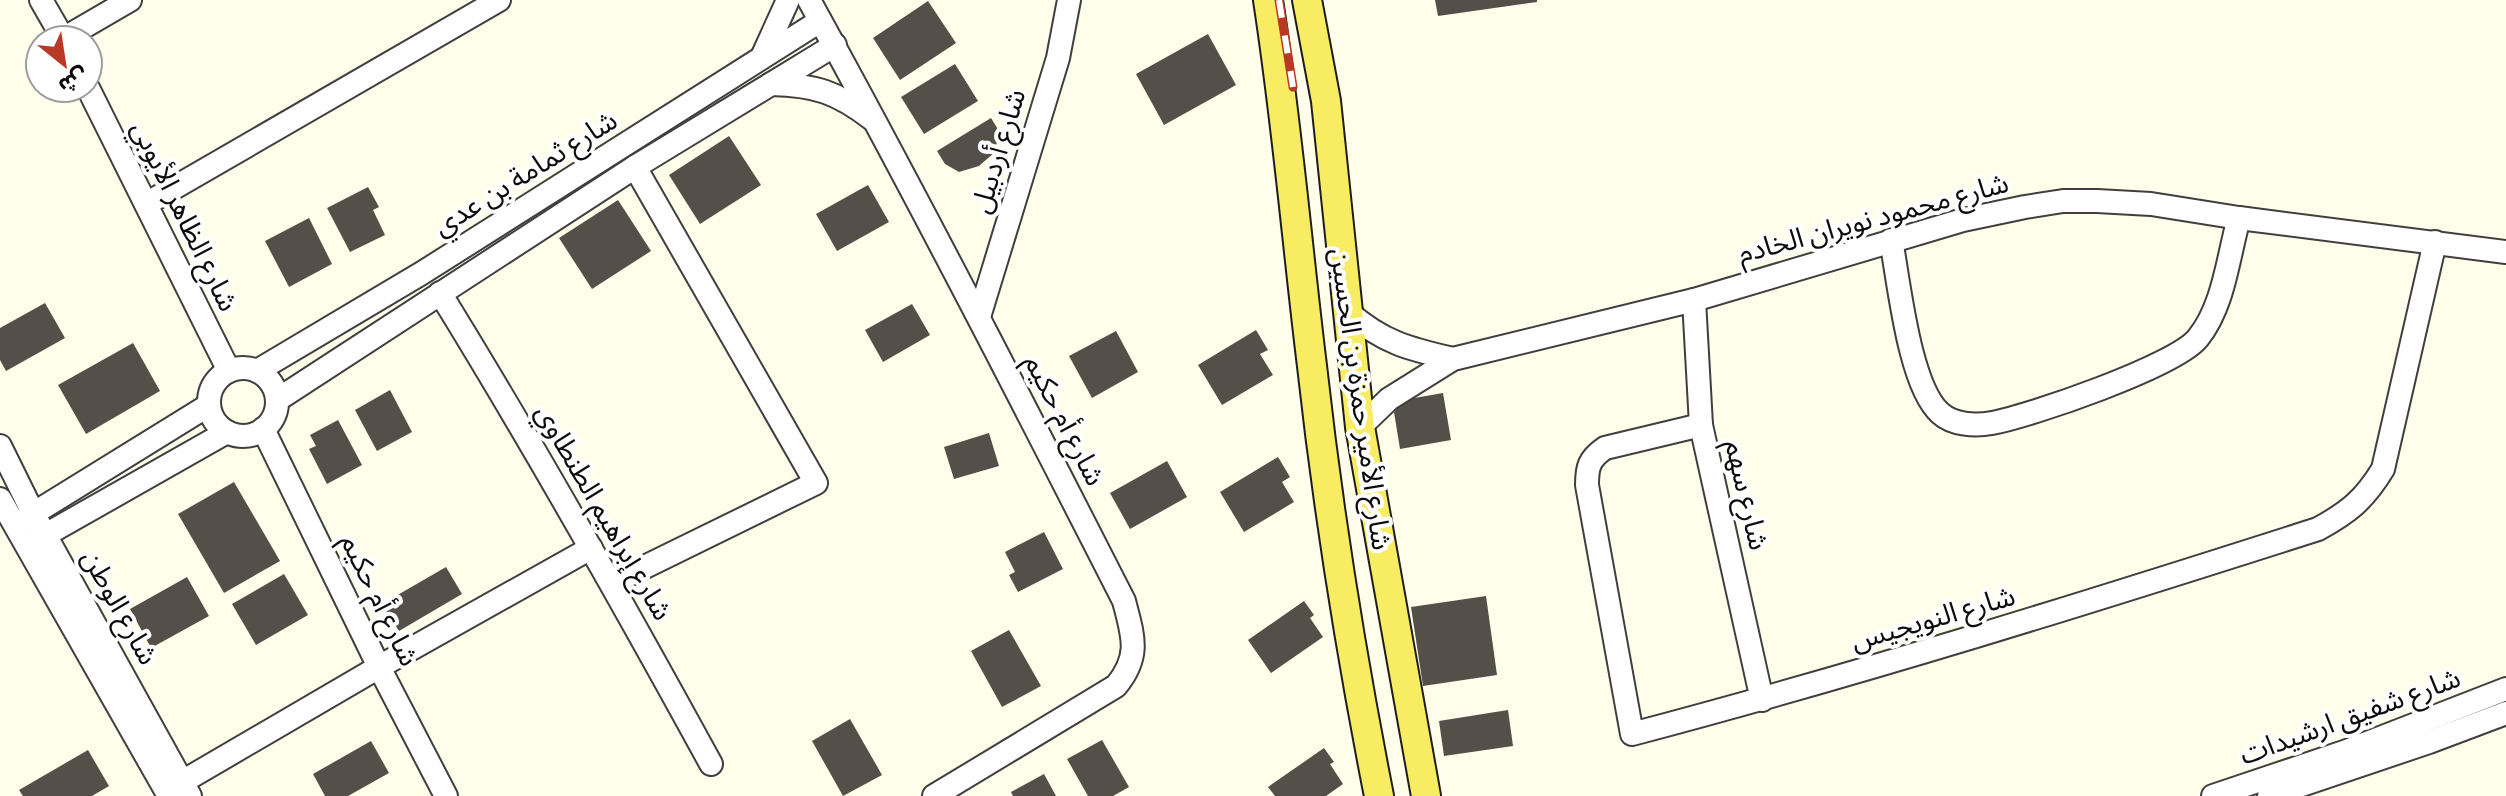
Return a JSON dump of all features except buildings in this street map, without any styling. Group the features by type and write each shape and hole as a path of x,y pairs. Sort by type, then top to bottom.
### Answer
{"main road":[{"name":"شارع الأمير حمزة بن الحسين","path":"1268,0 1284,106 1312,368 1356,682 1379,796"},
{"name":"شارع الأمير حمزة بن الحسين","path":"1307,0 1326,101 1360,427 1426,796"}],"street":[{"path":"41,0 55,24"},
{"path":"89,24 130,0"},
{"path":"146,204 499,0"},
{"path":"763,56 788,0"},
{"name":"شارع أم حكيم","path":"809,0 878,123 979,317 1124,601 1132,632 1130,669 1116,686 934,796"},
{"name":"شارع أردبيل","path":"979,317 1058,58 1069,0"},
{"name":"شارع ثمامة بن عدي","path":"257,371 422,273 820,21"},
{"name":"شارع ثمامة بن عدي","path":"277,400 635,167 835,45"},
{"path":"770,84 800,85 829,91 849,101 878,123"},
{"name":"شارع الظاهر الأيوبي","path":"96,104 229,371"},
{"path":"612,583 816,483 635,167"},
{"name":"شارع محمود نويران الخادم","path":"1360,427 1389,399 1453,359 1694,300 1963,220 2063,201 2151,204 2506,252"},
{"path":"1891,240 1924,393 1943,416 1972,424 2011,418 2094,391 2170,360 2196,342 2212,319 2239,218"},
{"name":"شارع النويجيس","path":"1701,425 1605,448 1587,466 1587,485 1632,734 1762,700 2054,614 2318,529 2350,511 2371,489 2383,469 2435,242"},
{"name":"شارع إبراهيم الطنطاوي","path":"440,293 612,583 711,764"},
{"name":"شارع سهم","path":"1694,300 1701,425 1762,700"},
{"name":"شارع محمود نويران الخادم","path":"1348,312 1370,331 1391,342 1453,359"},
{"path":"243,367 257,371 274,388 276,411 263,429 252,434 227,432 215,421 209,405 210,391 217,379 229,371 243,367"},
{"path":"13,525 209,405"},
{"name":"شارع أم حكيم","path":"263,429 446,796"},
{"path":"25,547 227,432"},
{"name":"شارع الوطن","path":"0,446 181,791"},
{"name":"شارع الوطن","path":"0,499 25,547 181,791"},
{"path":"181,791 379,667 591,548"},
{"name":"شارع شفيق ارشيدات","path":"2213,796 2344,752 2506,689"},
{"name":"شارع شفيق ارشيدات","path":"2269,796 2506,713"}],"railway":[{"path":"1279,0 1293,87"}]}
